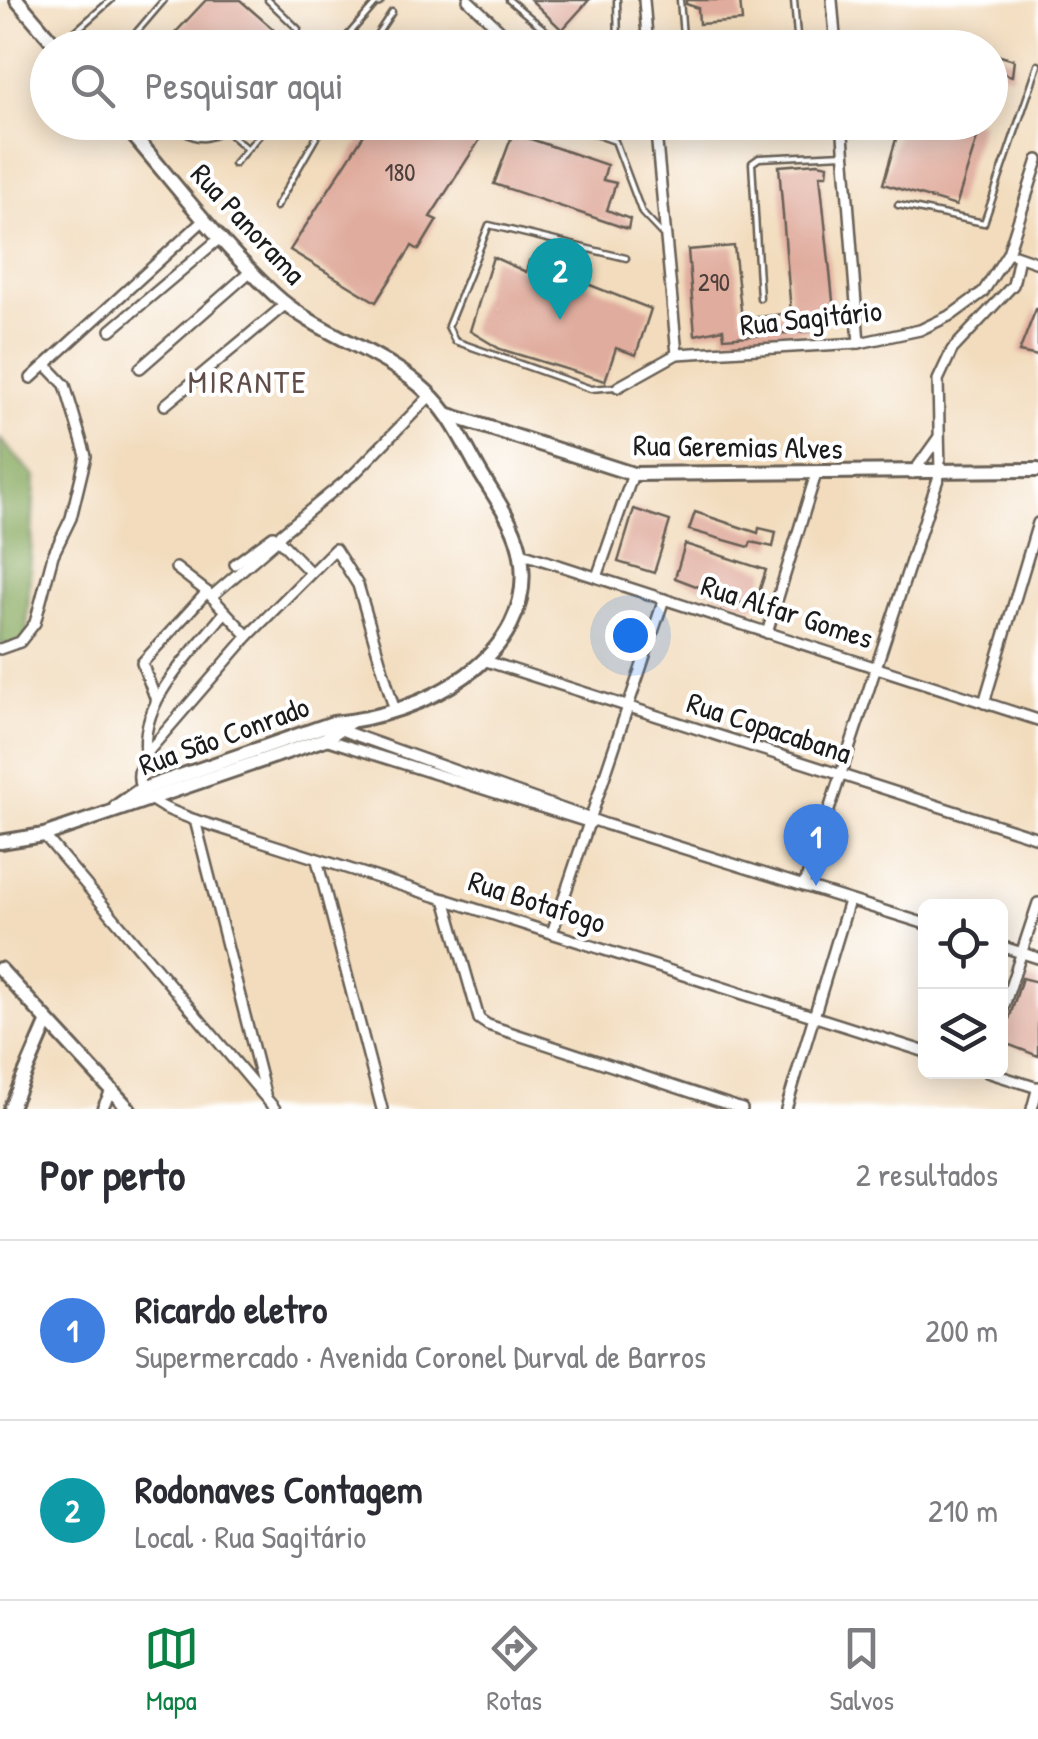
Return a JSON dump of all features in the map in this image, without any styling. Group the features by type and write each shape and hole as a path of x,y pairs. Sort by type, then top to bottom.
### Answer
{"street":[{"path":"468,0 500,30"},
{"path":"644,0 647,30"},
{"path":"832,0 834,30"},
{"path":"21,2 44,30"},
{"name":"Rua Panorama","path":"137,140 220,238 286,304 384,361 431,395 446,414"},
{"path":"657,140 677,354"},
{"path":"843,140 859,343"},
{"name":"Rua Sagitário","path":"618,387 677,354 859,343 920,330 953,314 982,292 1008,253 1038,160"},
{"path":"31,378 205,219"},
{"path":"110,330 220,238"},
{"path":"1008,253 1038,262"},
{"path":"804,886 940,473 936,395 944,363 1013,285 1019,256"},
{"path":"140,368 250,270"},
{"path":"165,405 286,304"},
{"path":"0,648 20,642 35,623 53,556 71,518 86,456 65,385 47,366"},
{"path":"156,700 142,663 210,594 356,473 431,395"},
{"name":"Rua Geremias Alves","path":"446,414 633,474 1038,470"},
{"name":"Rua São Conrado","path":"0,842 44,836 143,794 436,694 486,661 497,650 515,614 523,579 521,553 510,525 446,414"},
{"path":"913,473 938,438"},
{"path":"597,576 633,474"},
{"path":"767,633 816,474"},
{"path":"984,703 1038,523"},
{"path":"235,564 279,536"},
{"path":"279,536 310,572"},
{"path":"143,794 138,772 146,754 248,636 335,549 358,585 394,708"},
{"name":"Rua Alfar Gomes","path":"521,553 1038,720"},
{"path":"176,568 210,594 248,636"},
{"path":"552,933 624,708 664,599"},
{"path":"146,754 146,726 156,700 226,612"},
{"name":"Rua Copacabana","path":"486,661 1038,838"},
{"path":"329,730 384,752"},
{"path":"329,730 590,820 918,922"},
{"name":"Rua Botafogo","path":"143,794 195,820 918,1049"},
{"path":"195,820 266,1098"},
{"path":"44,836 275,1109"},
{"path":"318,860 382,1109"},
{"path":"445,899 479,1019 742,1109"},
{"path":"786,1109 849,901"},
{"path":"1008,995 1038,902"},
{"path":"1008,948 1038,958"},
{"path":"0,969 129,1109"},
{"path":"10,1109 47,1023"},
{"path":"1008,1079 1038,1088 1032,1109"},
{"path":"102,1109 112,1089"}],"lane":[{"path":"77,30 111,0"},
{"path":"138,30 164,0"},
{"path":"268,0 298,30"},
{"path":"352,30 377,0"},
{"path":"509,0 545,30"},
{"path":"617,0 618,30"},
{"path":"680,0 682,30"},
{"path":"794,0 796,30"},
{"path":"380,30 392,12"},
{"path":"898,204 984,223 1038,66"},
{"path":"237,140 247,149"},
{"path":"234,164 255,140"},
{"path":"276,207 314,140"},
{"path":"612,140 642,213 665,237"},
{"path":"760,298 752,163 759,158 844,154"},
{"path":"618,387 591,389 454,341 448,326 489,225 626,258"}],"green space":[{"path":"0,439 35,477 26,648 0,644"}],"building":[{"path":"206,0 240,0 273,29 272,30 178,30"},
{"path":"531,0 589,0 562,30"},
{"path":"686,0 740,0 742,21 699,24 698,8 686,4"},
{"path":"1008,58 1014,60 1012,76 1008,75"},
{"path":"360,140 480,140 430,217 437,220 419,250 412,246 376,302 290,250"},
{"path":"510,140 534,140 607,165 603,180 616,183 607,210 630,219 628,229 494,184"},
{"path":"896,140 976,140 956,206 883,184"},
{"path":"828,165 827,175 820,175 835,320 810,322 811,331 724,338 723,329 695,335 688,250 734,246 742,319 791,313 779,166"},
{"path":"493,257 526,272 529,261 651,309 636,355 616,348 605,381 500,349 470,331"},
{"path":"1038,309 1038,356 1019,352"},
{"path":"634,509 670,521 654,573 618,562"},
{"path":"695,512 758,533 759,528 776,532 773,547 751,542 749,547 689,530"},
{"path":"685,544 766,570 754,608 675,578"},
{"path":"1022,978 1038,982 1038,1056 1008,1044 1008,1023"}],"place":[{"name":"Rodonaves Contagem","path":"560,320"},
{"name":"Ricardo eletro","path":"816,886"}],"district":[{"name":"MIRANTE","path":"248,382"}]}
